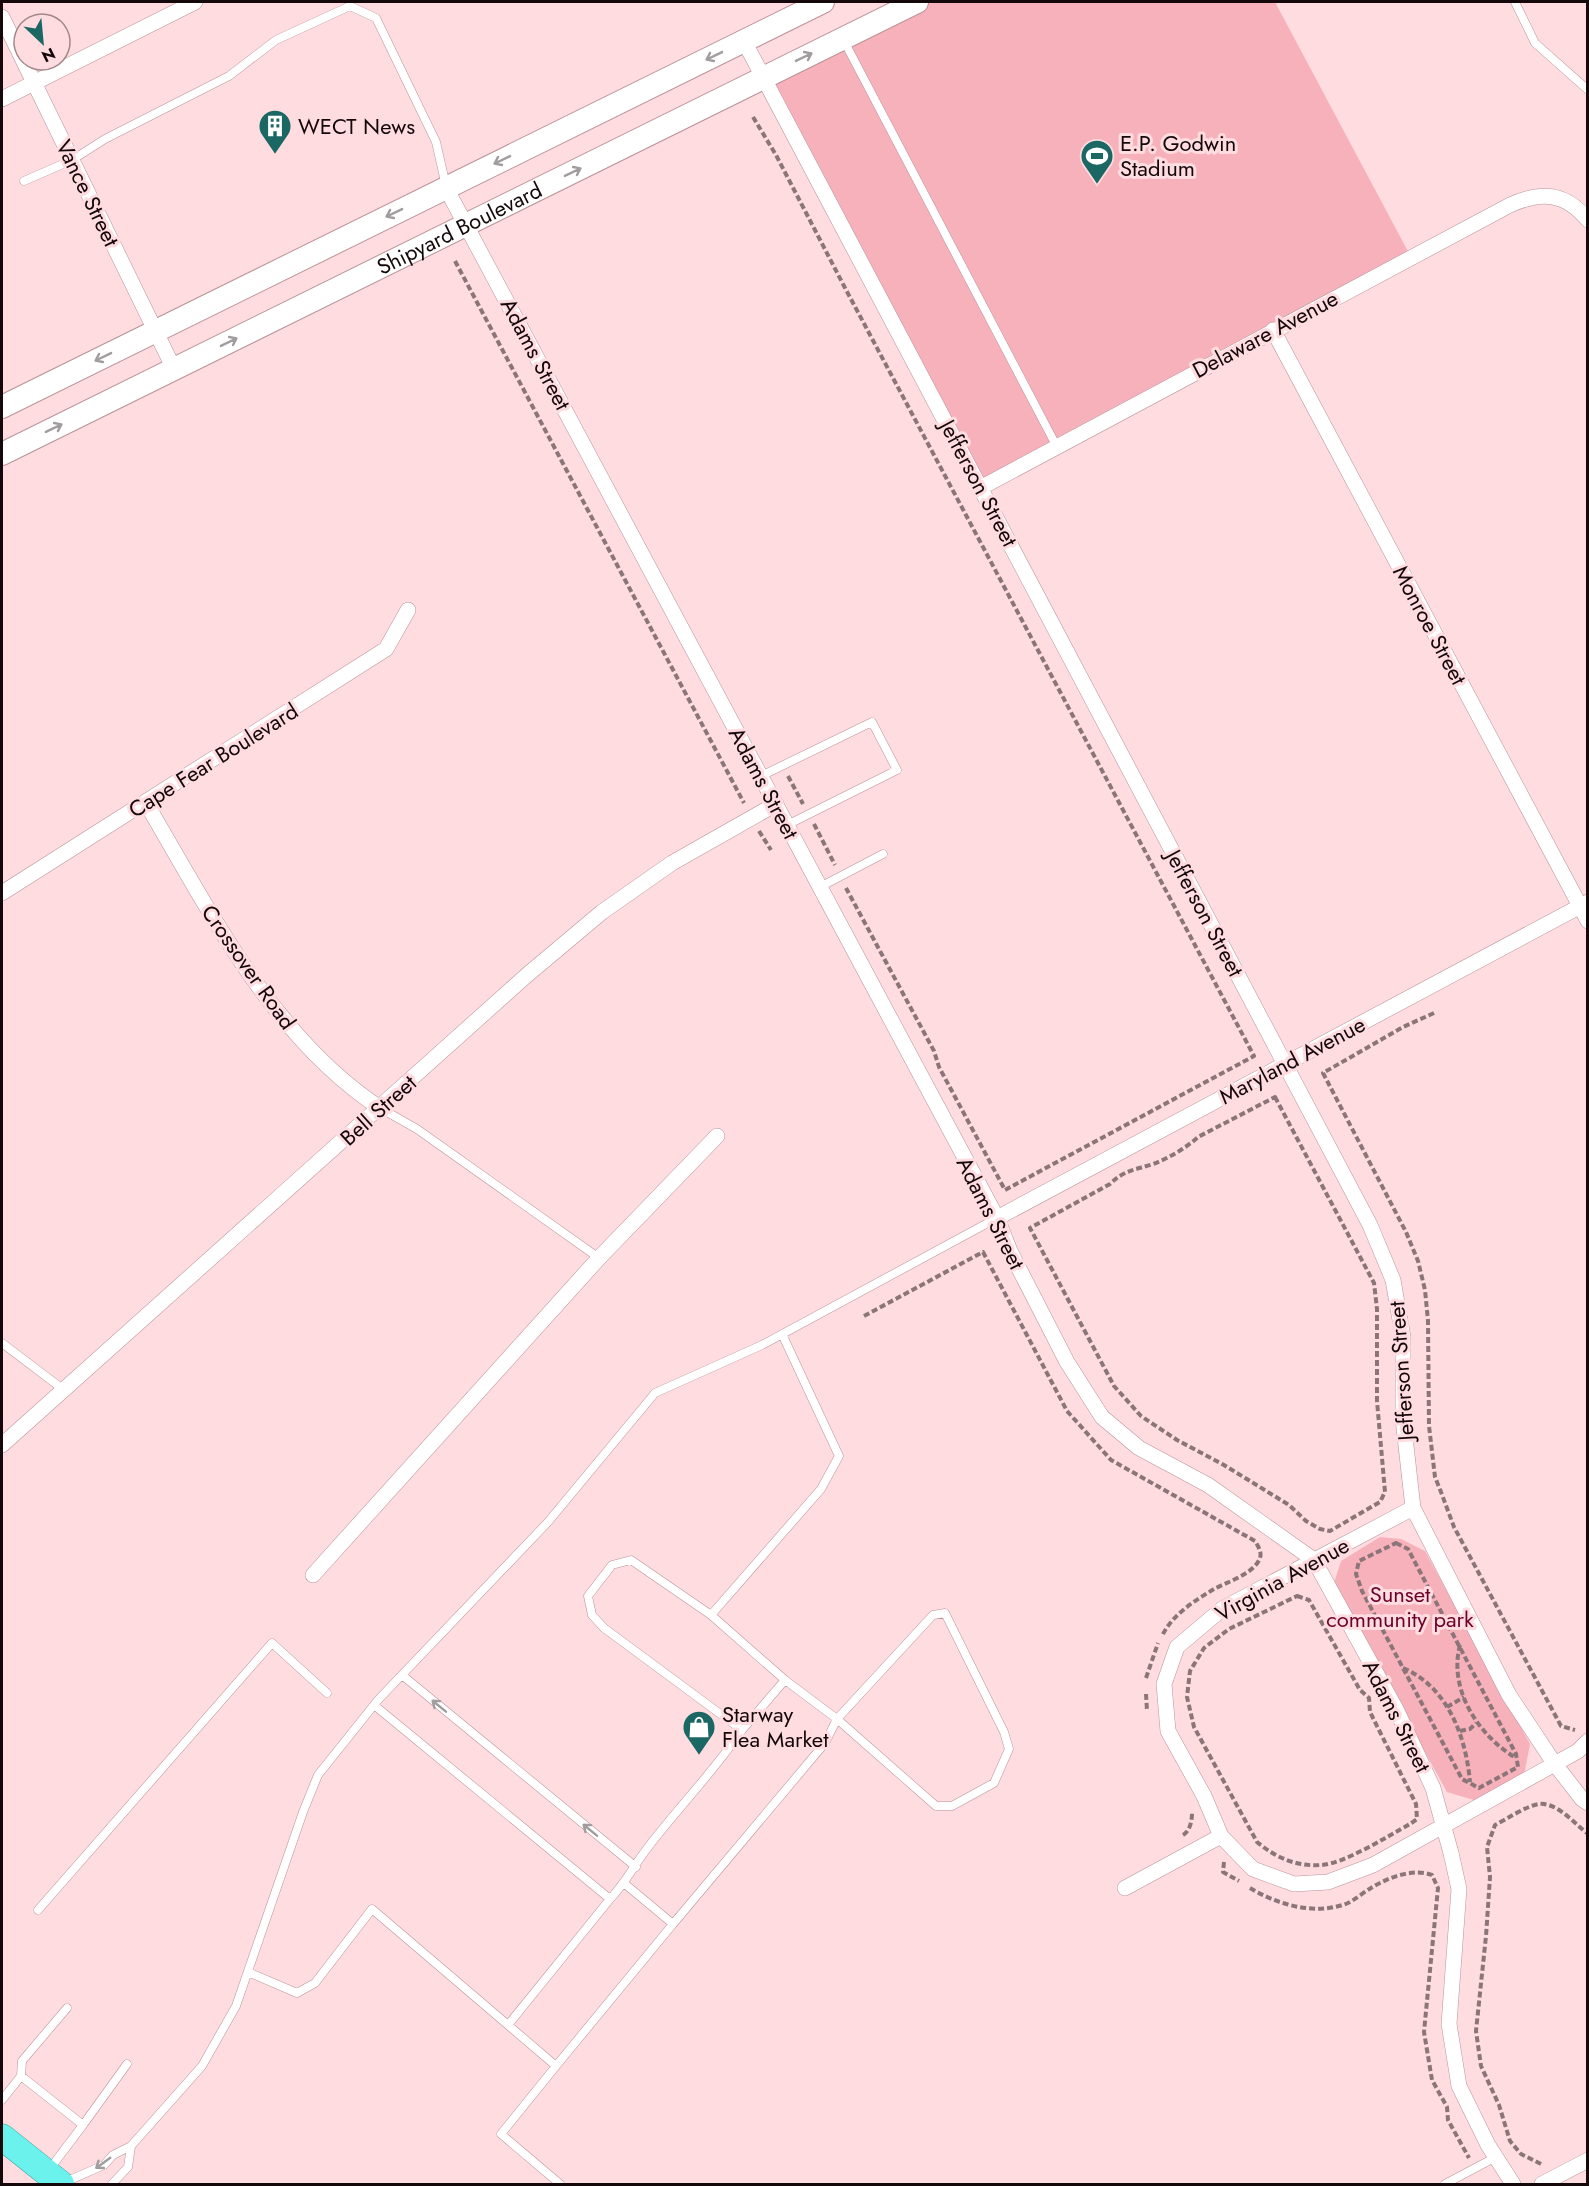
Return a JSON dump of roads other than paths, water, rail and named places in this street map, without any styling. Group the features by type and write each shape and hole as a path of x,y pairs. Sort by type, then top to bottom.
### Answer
{"highway":[{"path":"2,2137 56,2181"}],"main road":[{"name":"Shipyard Boulevard","path":"2,407 823,2"},
{"name":"Shipyard Boulevard","path":"2,454 917,2"}],"street":[{"path":"2,99 195,2"},
{"name":"Vance Street","path":"2,17 174,369"},
{"name":"Jefferson Street","path":"744,41 982,487 1370,1225 1393,1280 1403,1337 1403,1419 1413,1508 1509,1695 1554,1763 1587,1803"},
{"name":"Adams Street","path":"446,188 997,1218 1010,1251 1067,1362 1102,1417 1139,1448 1208,1485 1314,1560 1396,1709 1433,1788 1445,1827 1458,1889 1449,2024 1459,2086 1496,2157 1513,2184"},
{"name":"Delaware Avenue","path":"982,487 1510,205 1535,195 1552,196 1574,205 1587,220"},
{"name":"Monroe Street","path":"1273,330 1584,904 1587,921"},
{"name":"Cape Fear Boulevard","path":"2,894 386,650 408,610"},
{"name":"Crossover Road","path":"146,803 200,896 250,973 289,1026 327,1067 357,1093 380,1108"},
{"name":"Bell Street","path":"2,1445 527,975 602,912 672,863 776,804"},
{"name":"Maryland Avenue","path":"997,1218 1584,904"},
{"path":"313,1575 599,1258 717,1136"},
{"name":"Virginia Avenue","path":"1413,1508 1222,1609 1177,1647 1164,1684 1168,1731 1204,1796 1221,1836 1253,1869 1294,1884 1328,1882 1373,1865 1445,1827 1578,1751 1587,1741"},
{"path":"1125,1887 1221,1836"},
{"path":"1542,2184 1587,2160"}],"lane":[{"path":"1515,2 1535,43 1587,90"},
{"path":"24,182 72,160 105,139 229,76 276,40 350,6 376,18 436,142 446,188"},
{"path":"843,38 1056,447"},
{"path":"761,776 873,722 897,770 787,825"},
{"path":"820,887 883,854"},
{"path":"380,1108 417,1129 599,1258"},
{"path":"56,2181 104,2165 113,2155 131,2145 202,2066 236,2006 318,1775 374,1705 548,1522 655,1393 782,1334 997,1218"},
{"path":"711,1616 821,1489 839,1456 782,1334"},
{"path":"2,1343 64,1390"},
{"path":"560,2184 501,2134 825,1743 837,1719 933,1615 945,1613 1004,1732 1010,1749 994,1783 952,1806 936,1806 837,1719 785,1680 711,1616 631,1560 612,1565 588,1596 592,1615 604,1628 742,1730"},
{"path":"38,1910 272,1643 327,1694"},
{"path":"402,1676 636,1867"},
{"path":"508,2025 610,1899 625,1884 648,1847 720,1763 742,1730 785,1680"},
{"path":"374,1705 610,1899"},
{"path":"625,1884 673,1924"},
{"path":"248,1972 297,1993 315,1983 372,1909 556,2066"},
{"path":"2,2100 21,2076 22,2061 67,2008"},
{"path":"56,2181 83,2125 127,2064"},
{"path":"21,2076 83,2125"},
{"path":"112,2184 128,2167 131,2145"},
{"path":"1445,2184 1496,2157"}],"place":[{"name":"WECT News","path":"275,155"},
{"name":"E.P. Godwin Stadium","path":"1097,185"},
{"name":"Starway Flea Market","path":"699,1756"}],"park label":[{"name":"Sunset community park","path":"1400,1607"}]}
